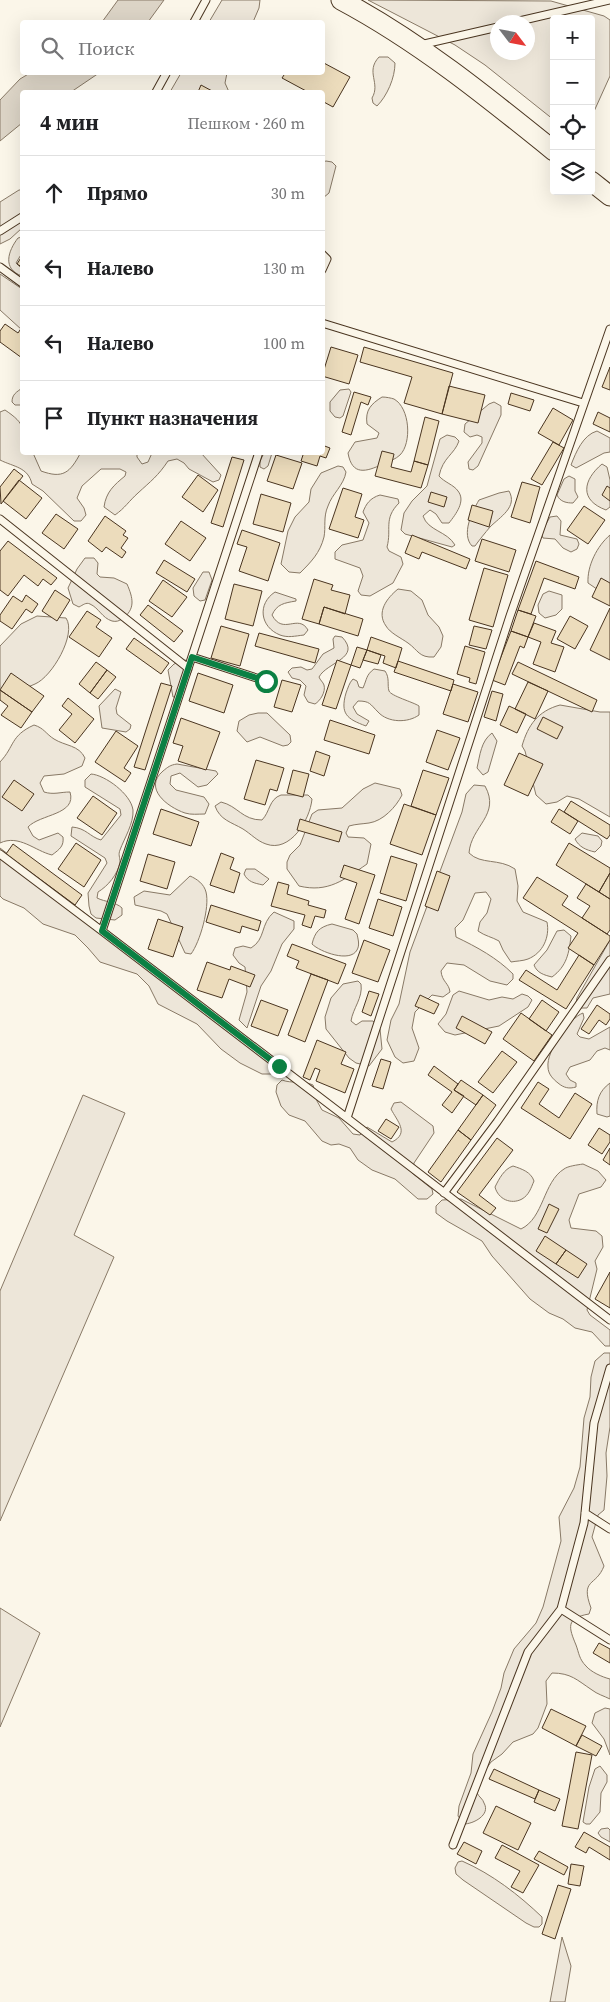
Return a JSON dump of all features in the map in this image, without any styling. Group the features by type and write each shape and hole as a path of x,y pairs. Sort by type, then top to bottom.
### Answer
{"street":[{"path":"341,0 417,45 553,150"},
{"path":"595,184 610,196"}],"lane":[{"path":"195,20 206,0"},
{"path":"535,17 610,0"},
{"path":"417,45 490,29"},
{"path":"157,90 165,75"},
{"path":"0,231 20,218"},
{"path":"0,267 20,282"},
{"path":"325,324 583,403"},
{"path":"347,1118 510,616 610,329"},
{"path":"102,931 258,455"},
{"path":"0,519 188,668"},
{"path":"192,657 266,681"},
{"path":"0,854 610,1320"},
{"path":"444,1193 497,1122 610,960"},
{"path":"453,1845 528,1652 561,1609 584,1523 594,1423 610,1368"},
{"path":"585,1512 610,1529"},
{"path":"561,1609 610,1640"}],"shaded area":[{"path":"118,0 164,0 149,20 103,20"},
{"path":"222,0 260,0 254,20 210,20"},
{"path":"368,0 551,1 604,16 610,20 610,76 595,109 595,15 550,15 550,117 485,65 455,45"},
{"path":"379,57 388,57 395,63 394,75 390,86 377,106 373,103 372,98 375,87 373,68"},
{"path":"27,75 96,75 74,90 20,90 20,125 0,141 0,100 20,79"},
{"path":"180,75 227,75 225,83 228,90 171,90"},
{"path":"325,161 332,162 336,166 329,193 325,196"},
{"path":"20,190 20,230 10,239 0,244 0,202"},
{"path":"20,238 20,256 16,263 20,267 20,275 9,264 12,248"},
{"path":"0,274 20,288 20,328 0,310"},
{"path":"349,389 351,392 343,416 340,418 335,417 330,411 330,402 340,390"},
{"path":"20,390 20,405 15,405 12,402 15,394"},
{"path":"382,397 394,399 403,410 408,426 404,450 396,458 371,469 356,469 348,453 355,442 377,438 379,433 367,424 367,415 372,405"},
{"path":"494,402 501,406 501,415 478,466 473,470 469,469 468,462 482,443 482,437 477,435 470,437 464,432 465,424"},
{"path":"5,410 20,423 20,455 34,455 41,471 55,474 65,472 73,465 79,455 137,455 142,464 148,462 151,455 203,455 221,475 219,480 213,482 189,469 177,459 168,461 161,471 115,515 104,507 105,502 111,489 125,476 126,472 120,469 101,469 82,486 77,498 84,508 86,515 81,521 74,521 43,491 32,484 24,471 0,460 0,412"},
{"path":"597,431 610,438 610,452 604,453 576,468 571,465 584,440"},
{"path":"447,435 455,437 459,441 443,464 439,476 458,491 461,503 449,523 442,523 436,514 430,510 423,516 429,525 452,540 455,545 452,547 405,534 401,530 404,513 412,501 427,486 440,439"},
{"path":"263,455 271,455 268,466 264,469 260,467"},
{"path":"602,464 607,467 610,480 610,507 606,510 591,501 587,489 591,477"},
{"path":"338,466 343,467 346,472 345,477 326,510 324,537 318,553 300,573 289,572 281,564 288,531 295,517 309,502 311,489 321,473"},
{"path":"569,476 575,479 575,491 578,497 573,503 562,501 557,495 564,479"},
{"path":"509,491 511,497 510,507 490,527 475,546 472,546 467,535 471,517 479,500"},
{"path":"380,495 398,499 399,503 389,519 387,547 389,551 401,557 403,564 393,583 370,596 361,595 358,591 363,576 360,568 335,559 335,552 342,545 363,540 369,523 363,512 369,502"},
{"path":"557,516 561,521 560,535 577,539 579,544 577,549 571,552 563,548 555,539 543,538 541,533 550,517"},
{"path":"610,535 610,598 588,583 588,577 594,557"},
{"path":"85,558 94,558 98,563 97,574 100,577 114,578 127,584 132,603 130,611 121,620 109,620 89,603 79,607 73,604 68,588 77,569"},
{"path":"203,572 209,572 212,580 205,600 200,601 194,596 193,588"},
{"path":"398,589 411,591 422,600 428,615 439,627 443,636 441,647 434,657 419,653 390,631 383,621 384,606"},
{"path":"549,591 562,595 562,609 556,615 545,618 539,613 538,605 543,594"},
{"path":"275,592 296,599 296,601 288,602 276,608 272,615 276,621 281,624 300,623 304,625 308,630 304,635 283,636 268,627 263,615 263,609 269,597"},
{"path":"37,616 66,618 69,625 66,644 49,673 42,680 22,688 0,692 0,646 21,624"},
{"path":"335,636 342,637 347,644 348,650 346,655 319,677 324,684 321,699 315,704 308,702 304,695 306,686 300,680 292,678 288,672 292,668 312,669 323,654 334,648 333,639"},
{"path":"185,660 192,663 192,670 181,696 173,697 168,670 174,664"},
{"path":"374,669 385,671 389,691 419,706 419,715 404,720 392,720 382,716 367,702 358,701 353,707 357,714 369,721 366,726 354,721 347,715 344,700 350,684 353,679 357,681 359,687 363,688 368,675"},
{"path":"115,689 121,692 116,708 117,714 131,725 130,729 126,732 102,728 99,706"},
{"path":"560,705 610,712 610,817 579,799 567,796 557,802 546,804 536,795 525,751 522,746 527,732 535,720 546,711"},
{"path":"267,713 290,735 291,742 283,746 260,737 247,742 237,731 239,721 249,715"},
{"path":"34,725 54,739 75,748 85,758 82,766 64,774 44,776 40,783 44,792 70,792 71,800 63,810 41,819 28,827 33,836 39,840 58,833 63,837 61,847 52,855 20,842 7,841 0,843 0,762 17,737"},
{"path":"492,733 497,741 488,772 483,775 477,768 479,758 485,740"},
{"path":"177,764 216,771 218,774 207,785 198,787 180,773 171,776 170,784 176,790 204,797 209,804 205,814 185,813 178,810 165,802 156,790 157,777 168,767"},
{"path":"91,774 103,778 123,792 133,810 130,825 119,852 120,862 117,871 109,883 98,892 97,898 117,904 122,908 122,915 115,920 96,918 91,914 89,906 88,893 107,863 105,858 71,836 72,827 81,829 101,840 121,815 120,809 85,787 85,780"},
{"path":"375,783 400,789 402,795 393,809 374,822 349,826 346,833 348,837 364,838 371,844 367,864 335,884 319,888 299,886 287,869 287,862 290,855 300,845 312,814 318,810 342,808 363,789"},
{"path":"474,785 485,786 490,805 471,844 469,853 479,859 503,864 515,869 518,886 517,901 523,912 547,922 546,939 538,953 526,960 511,962 499,941 478,931 480,922 487,913 491,899 486,892 475,893 463,920 455,928 456,937 500,963 513,974 513,979 507,985 490,981 464,965 447,963 441,971 450,992 443,997 432,995 415,1012 412,1028 419,1048 414,1061 403,1063 395,1057 387,1040 391,1020 399,1004 410,952 462,812 466,794"},
{"path":"281,795 308,795 312,799 307,816 297,833 283,844 275,846 263,843 226,820 220,815 215,806 221,802 232,806 250,818 262,820 274,799"},
{"path":"582,833 598,836 602,841 601,846 595,852 583,848 577,842 575,839"},
{"path":"0,848 279,1062 279,1066 273,1074 262,1074 240,1063 221,1049 197,1024 158,1004 149,986 137,974 100,962 75,935 43,924 24,908 3,899 0,896"},
{"path":"246,869 255,869 269,879 263,885 252,882 244,874"},
{"path":"190,876 202,884 207,898 203,924 198,941 191,954 185,953 167,914 135,905 134,897 144,891 170,895"},
{"path":"274,912 294,921 294,929 282,944 271,971 261,986 247,1028 239,1020 247,992 245,967 233,955 235,948 243,946 251,948 256,944 267,921"},
{"path":"332,924 353,930 357,934 358,946 353,954 348,956 335,955 321,950 312,944 318,931"},
{"path":"564,930 571,936 564,964 552,977 541,973 534,965 547,950 557,931"},
{"path":"610,940 610,994 593,998 587,1008 581,1008 576,1003 577,998"},
{"path":"358,981 361,984 361,994 351,1021 356,1025 362,1021 373,1021 380,1029 382,1049 369,1066 356,1063 349,1058 326,1029 325,1017 331,998 343,984"},
{"path":"459,991 489,1000 502,997 513,999 522,994 532,1000 528,1007 499,1026 455,1035 445,1032 438,1024 446,1014 453,995"},
{"path":"583,1013 584,1018 577,1034 580,1037 589,1039 610,1027 610,1050 605,1048 597,1051 590,1060 570,1067 566,1074 570,1080 576,1083 576,1087 567,1088 560,1085 551,1076 548,1070 548,1061 565,1028 577,1016"},
{"path":"282,1080 313,1085 317,1101 322,1110 339,1118 353,1134 360,1135 367,1127 392,1142 400,1135 401,1127 391,1109 394,1103 401,1102 433,1126 434,1133 414,1163 412,1173 432,1189 433,1194 427,1199 418,1199 395,1179 372,1170 358,1160 350,1148 339,1144 331,1145 322,1141 305,1121 289,1115 281,1106 276,1092 277,1085"},
{"path":"610,1083 610,1116 607,1117 597,1114 597,1105 601,1093"},
{"path":"83,1095 125,1113 74,1235 114,1257 0,1521 0,1291"},
{"path":"583,1164 598,1171 606,1180 601,1187 579,1194 569,1220 571,1228 596,1231 602,1236 603,1247 595,1261 597,1269 587,1310 590,1315 610,1330 610,1346 605,1346 592,1332 575,1328 530,1299 492,1256 482,1241 436,1213 436,1206 442,1200 461,1199 521,1229 529,1224 534,1217 557,1175 566,1168"},
{"path":"513,1166 528,1173 534,1181 530,1191 518,1201 509,1201 502,1198 495,1187 504,1172"},
{"path":"604,1353 610,1353 610,1427 606,1453 607,1476 604,1510 598,1515 592,1537 604,1566 601,1573 588,1587 587,1592 591,1608 589,1614 572,1621 571,1629 584,1663 600,1676 610,1679 610,1699 596,1693 578,1680 559,1673 552,1673 546,1681 547,1704 538,1728 533,1734 513,1742 491,1762 484,1772 477,1793 486,1807 485,1811 476,1821 464,1824 458,1816 459,1806 471,1773 473,1754 492,1712 501,1688 504,1673 514,1649 536,1623 543,1607 561,1541 559,1517 574,1488 580,1467 584,1418 590,1397 591,1377 595,1361"},
{"path":"0,1608 40,1633 0,1727"},
{"path":"605,1708 610,1709 610,1755 604,1739 592,1723 595,1713"},
{"path":"600,1766 607,1775 607,1782 601,1793 600,1812 590,1824 586,1824 583,1822 589,1787 595,1769"},
{"path":"608,1828 610,1830 610,1842 598,1833 601,1829"},
{"path":"462,1861 484,1872 514,1893 542,1917 542,1924 539,1927 534,1927 526,1923 463,1880 456,1874 455,1868 458,1862"},
{"path":"562,1937 571,1966 565,2002 550,2002"}],"building":[{"path":"325,64 350,77 333,107 325,103 325,90 304,90 282,78 284,75 325,75"},
{"path":"201,85 210,90 199,90"},
{"path":"5,324 18,333 20,330 20,357 0,342 0,331"},
{"path":"331,347 358,355 349,384 325,377 325,366"},
{"path":"364,347 453,373 442,414 404,403 412,377 360,362"},
{"path":"610,367 610,390 602,387"},
{"path":"449,386 485,395 478,423 442,414"},
{"path":"354,392 371,397 368,405 361,402 351,435 342,432"},
{"path":"511,393 534,400 530,411 508,404"},
{"path":"553,408 573,420 559,445 538,433"},
{"path":"598,412 610,418 610,432 593,424"},
{"path":"425,417 439,421 428,465 414,461"},
{"path":"553,442 564,448 542,485 531,479"},
{"path":"325,446 330,448 326,458 320,456 317,466 301,461 303,455 325,455"},
{"path":"382,451 394,454 391,467 411,472 414,461 428,465 421,488 375,476"},
{"path":"276,455 302,463 293,489 267,481"},
{"path":"232,457 244,460 223,527 211,523"},
{"path":"14,469 23,476 1,504 0,487"},
{"path":"198,475 218,490 203,512 182,497"},
{"path":"19,480 42,498 26,519 3,501"},
{"path":"522,482 540,487 530,523 511,517"},
{"path":"607,486 610,488 610,501 602,495"},
{"path":"343,488 362,494 355,517 364,520 358,538 329,529"},
{"path":"431,492 447,497 444,507 428,502"},
{"path":"261,494 291,503 283,532 253,524"},
{"path":"472,505 493,511 489,527 468,520"},
{"path":"584,506 605,520 588,544 567,530"},
{"path":"56,514 78,529 64,549 42,533"},
{"path":"105,516 126,531 123,535 128,538 121,548 126,552 122,558 106,547 102,552 88,541"},
{"path":"181,521 206,538 190,561 165,544"},
{"path":"242,530 280,543 268,581 239,571 247,547 237,544"},
{"path":"412,535 470,559 466,569 422,552 419,559 405,553"},
{"path":"482,539 516,550 509,572 475,561"},
{"path":"8,541 57,578 51,585 43,579 38,586 24,575 8,596 0,590 0,551"},
{"path":"164,560 195,579 187,592 156,573"},
{"path":"536,561 579,577 575,589 544,578 531,614 518,610"},
{"path":"484,568 508,575 493,627 469,620"},
{"path":"601,578 610,583 610,606 592,597"},
{"path":"314,579 333,585 331,590 350,595 345,614 324,607 319,624 302,619"},
{"path":"163,580 187,597 172,617 149,601"},
{"path":"234,584 262,591 253,626 225,619"},
{"path":"55,590 70,600 57,621 42,611"},
{"path":"26,595 38,604 32,613 26,609 12,629 0,621 0,615 13,596 22,602"},
{"path":"148,605 183,631 174,642 140,615"},
{"path":"324,607 363,619 358,636 319,624"},
{"path":"610,608 610,660 590,650"},
{"path":"518,610 536,616 528,637 511,631"},
{"path":"87,611 101,620 96,627 112,638 99,657 69,637"},
{"path":"570,616 588,626 575,649 557,639"},
{"path":"534,623 556,631 551,643 564,647 555,672 533,664 541,642 528,637"},
{"path":"221,626 249,634 240,666 211,658"},
{"path":"474,626 492,630 486,649 469,645"},
{"path":"511,631 528,637 524,648 520,646 505,685 492,680"},
{"path":"259,633 319,649 315,663 255,646"},
{"path":"371,637 402,648 396,668 383,663 385,656 367,650"},
{"path":"134,638 169,663 161,674 126,649"},
{"path":"465,646 485,652 476,684 469,682 470,678 457,674"},
{"path":"357,647 367,650 360,668 351,665"},
{"path":"367,650 381,655 378,664 363,660"},
{"path":"337,660 351,665 336,709 322,705"},
{"path":"398,661 454,680 451,691 394,672"},
{"path":"96,662 107,670 90,693 79,684"},
{"path":"518,662 597,700 592,712 512,674"},
{"path":"107,670 116,677 98,699 90,693"},
{"path":"11,673 44,696 32,712 0,690"},
{"path":"198,673 233,685 224,713 189,701"},
{"path":"282,680 301,685 292,712 274,707"},
{"path":"528,682 548,691 535,719 515,709"},
{"path":"161,683 172,686 145,770 134,767"},
{"path":"453,684 478,692 468,722 443,714"},
{"path":"0,690 32,712 21,728 1,715 8,706 0,700"},
{"path":"492,691 503,694 496,721 484,717"},
{"path":"68,698 94,719 75,743 59,730 72,714 62,706"},
{"path":"509,706 526,714 517,733 500,725"},
{"path":"543,717 563,727 557,739 537,729"},
{"path":"181,718 220,732 206,770 178,761 183,746 173,743"},
{"path":"330,720 375,735 369,754 324,740"},
{"path":"437,730 460,738 448,770 426,762"},
{"path":"116,731 138,746 124,768 131,773 125,782 95,762"},
{"path":"316,751 330,756 324,776 310,771"},
{"path":"519,753 543,764 528,796 504,785"},
{"path":"256,760 284,768 277,791 270,789 265,805 244,799"},
{"path":"293,770 309,774 303,797 287,793"},
{"path":"423,770 449,778 436,815 411,806"},
{"path":"14,780 34,794 22,811 2,797"},
{"path":"93,796 117,813 102,835 77,818"},
{"path":"571,801 610,825 610,835 607,839 564,812"},
{"path":"404,804 436,815 422,855 390,844"},
{"path":"161,809 199,822 191,846 153,834"},
{"path":"559,809 578,821 570,834 551,822"},
{"path":"300,819 342,832 339,842 297,830"},
{"path":"76,843 101,860 84,887 58,869"},
{"path":"569,843 610,868 610,873 599,892 556,865"},
{"path":"13,844 82,895 75,905 6,854"},
{"path":"221,853 234,858 230,869 240,873 234,893 210,885"},
{"path":"148,854 175,862 167,889 140,881"},
{"path":"391,856 417,864 406,901 380,893"},
{"path":"344,865 375,875 359,924 345,919 357,883 340,877"},
{"path":"437,871 450,876 438,911 425,906"},
{"path":"610,873 610,899 599,892"},
{"path":"537,877 568,896 562,905 610,936 610,940 594,965 568,948 578,933 523,898"},
{"path":"278,882 289,885 287,894 309,901 308,905 326,910 324,918 315,916 311,928 302,925 305,915 271,906"},
{"path":"586,884 610,899 610,930 607,934 582,918 590,906 577,898"},
{"path":"378,899 402,907 393,936 369,928"},
{"path":"211,905 261,921 258,931 242,926 240,933 206,922"},
{"path":"158,919 183,927 173,957 148,949"},
{"path":"364,940 390,950 378,982 352,973"},
{"path":"292,944 346,964 338,984 296,968 299,961 287,956"},
{"path":"579,955 594,965 566,1009 519,980 526,970 557,990"},
{"path":"207,962 230,970 231,966 255,975 250,987 229,979 222,998 197,990"},
{"path":"311,974 328,980 305,1042 288,1035"},
{"path":"369,991 379,994 371,1016 362,1012"},
{"path":"420,995 439,1004 434,1014 415,1006"},
{"path":"261,1000 288,1010 278,1036 251,1026"},
{"path":"542,1000 559,1012 546,1031 529,1019"},
{"path":"597,1005 610,1014 610,1019 606,1025 599,1020 589,1034 581,1029"},
{"path":"521,1013 552,1035 534,1061 503,1039"},
{"path":"462,1016 492,1032 485,1044 456,1028"},
{"path":"317,1040 346,1052 341,1064 354,1069 345,1093 316,1081 320,1070 315,1068 310,1080 303,1077"},
{"path":"502,1051 517,1062 493,1093 478,1082"},
{"path":"381,1059 391,1062 383,1089 372,1086"},
{"path":"434,1066 458,1084 454,1090 464,1096 452,1113 442,1105 452,1092 428,1075"},
{"path":"461,1080 483,1095 476,1105 454,1090"},
{"path":"538,1082 549,1089 539,1104 559,1118 575,1093 592,1104 570,1139 521,1108"},
{"path":"483,1095 496,1105 471,1140 458,1130"},
{"path":"386,1119 399,1127 391,1139 378,1131"},
{"path":"599,1128 610,1135 610,1142 602,1154 588,1145"},
{"path":"458,1130 471,1140 441,1182 428,1172"},
{"path":"497,1138 513,1150 479,1195 496,1208 490,1215 457,1192"},
{"path":"610,1148 610,1165 603,1160"},
{"path":"549,1204 559,1209 547,1233 538,1229"},
{"path":"545,1236 566,1250 556,1264 536,1251"},
{"path":"566,1250 587,1264 578,1278 556,1264"},
{"path":"610,1272 610,1308 595,1299"},
{"path":"599,1643 610,1649 610,1663 593,1653"},
{"path":"551,1709 586,1726 576,1746 542,1728"},
{"path":"582,1735 602,1746 596,1756 576,1746"},
{"path":"576,1752 592,1755 578,1829 562,1826"},
{"path":"494,1769 539,1790 535,1799 489,1779"},
{"path":"539,1790 560,1799 555,1811 534,1802"},
{"path":"496,1806 531,1823 518,1850 483,1833"},
{"path":"584,1832 610,1847 610,1860 589,1847 586,1853 575,1847"},
{"path":"464,1842 482,1851 476,1864 457,1854"},
{"path":"502,1845 539,1865 523,1893 511,1887 520,1871 495,1858"},
{"path":"539,1851 568,1867 564,1875 534,1859"},
{"path":"571,1864 584,1866 580,1886 568,1884"},
{"path":"558,1885 571,1889 555,1939 542,1934"}],"route":[{"path":"266,681 192,657 102,931 279,1066"}]}
